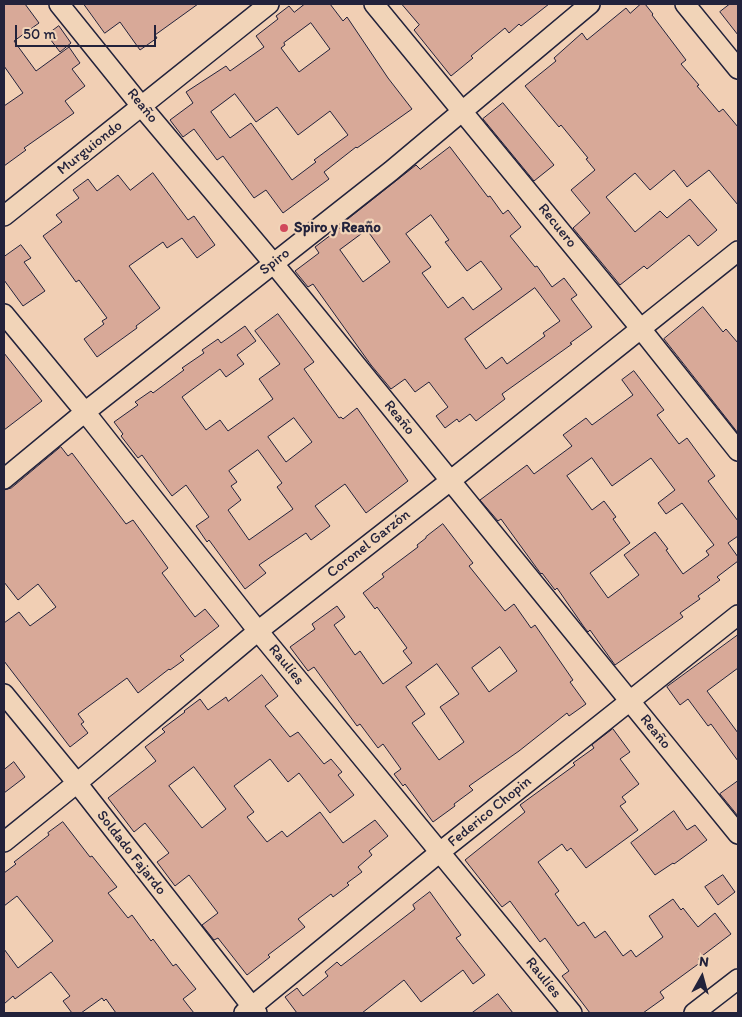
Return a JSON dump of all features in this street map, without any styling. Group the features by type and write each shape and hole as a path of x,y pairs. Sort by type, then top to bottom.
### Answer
{"street":[{"name":"Reaño","path":"59,4 142,107 274,264 738,834"},
{"name":"Murguiondo","path":"4,216 269,4"},
{"name":"Recuero","path":"374,4 641,329 738,451"},
{"name":"Spiro","path":"4,479 84,412 391,170 590,4"},
{"path":"685,4 738,70"},
{"name":"Coronel Garzón","path":"4,842 258,631 450,481 738,251"},
{"name":"Raulíes","path":"4,314 258,631 572,1013"},
{"name":"Federico Chopin","path":"251,1011 440,852 738,615"},
{"name":"Soldado Fajardo","path":"4,694 77,783 251,1011"},
{"path":"694,1013 738,979"}],"building":[{"path":"4,4 25,4 39,23 14,41 36,71 69,47 80,63 72,69 85,86 65,101 74,113 24,148 26,150 4,166 4,106 23,93 4,66"},
{"path":"84,4 198,4 155,35 157,38 140,50 120,22 105,33"},
{"path":"305,4 330,4 343,21 347,17 388,78 412,109 356,147 324,172 329,179 283,213 266,190 254,198 223,156 217,160 194,129 183,137 170,120 193,103 186,92 226,66 230,71 264,47 256,36 278,19 276,16 289,6 294,12","holes":["311,23 330,49 299,72 281,48 285,45 284,43","235,94 256,122 277,107 298,135 330,111 348,135 314,160 316,162 292,180 251,123 230,138 211,112"]},
{"path":"402,4 549,4 509,33 505,28 471,56 473,58 451,76 414,30 419,25"},
{"path":"641,4 645,4 686,60 681,64 699,85 697,86 719,112 723,109 738,127 738,205 709,170 687,187 674,170 650,190 635,173 606,197 635,232 660,211 667,218 690,199 717,230 698,246 689,235 647,269 644,266 620,285 573,228 590,213 571,190 595,170 586,159 588,158 561,125 559,127 525,86 556,61 554,58 582,33 587,40 626,8 630,13"},
{"path":"730,4 738,4 738,35 720,12"},
{"path":"59,26 71,43 60,52 47,35"},
{"path":"503,103 554,165 534,181 483,119"},
{"path":"450,147 503,214 508,210 521,227 510,236 535,267 537,266 552,287 564,278 577,295 571,299 592,327 570,343 572,344 502,394 505,399 476,421 470,414 459,422 457,419 445,428 436,416 448,407 429,382 415,392 405,379 391,389 371,365 313,284 308,287 295,271 319,253 315,247 340,228 339,226 416,165 420,169","holes":["431,215 449,240 445,242 467,271 481,261 502,289 473,310 463,297 448,308 422,273 431,267 406,234","367,230 390,262 363,282 340,250","535,288 560,321 543,333 545,336 507,364 502,357 486,369 465,339"]},
{"path":"153,173 188,220 194,216 215,245 197,258 182,238 167,248 163,242 129,266 160,308 136,326 137,328 97,357 84,339 104,324 102,321 107,318 79,280 76,282 43,236 62,222 56,215 79,198 73,190 88,179 97,191 118,175 130,190"},
{"path":"21,245 31,258 24,262 45,291 23,306 4,280 4,257"},
{"path":"703,307 723,332 726,329 738,343 738,433 664,339"},
{"path":"278,314 314,362 304,369 339,418 343,419 357,408 408,481 366,513 345,484 315,506 330,526 311,540 306,533 259,565 266,573 245,589 209,540 207,542 196,526 209,517 186,485 172,496 142,455 138,458 121,436 123,434 114,422 138,405 135,402 151,391 153,393 184,370 182,368 204,353 202,350 218,339 221,343 245,326 256,341 237,355 244,364 226,377 220,369 182,397 206,430 220,420 228,431 273,399 259,379 280,364 255,331","holes":["294,418 312,442 286,462 268,437","258,450 282,483 277,487 293,509 249,540 228,510 241,500 231,486 237,482 229,471"]},
{"path":"4,353 42,401 4,430"},
{"path":"634,371 664,410 657,415 679,444 687,438 715,476 708,481 738,521 738,536 728,543 738,557 738,561 717,577 720,580 698,596 700,599 680,613 683,617 615,665 590,630 588,632 584,627 557,588 555,590 541,574 501,519 498,521 480,500 527,465 534,474 572,446 563,435 586,418 592,425 633,395 622,380","holes":["592,458 612,486 651,458 675,490 658,503 666,514 682,503 714,545 706,551 709,555 683,574 655,532 624,555 639,575 608,598 590,573 630,543 613,519 616,517 604,501 592,510 567,476"]},
{"path":"61,447 68,456 72,453 126,524 133,520 168,568 162,573 195,617 205,609 219,626 180,656 184,660 138,693 127,678 78,714 84,722 81,724 88,733 70,747 4,661 4,623 19,612 30,626 56,607 38,584 18,600 4,582 4,490 11,488"},
{"path":"443,524 473,563 469,566 505,611 514,604 531,628 535,625 573,680 570,682 586,704 569,716 567,713 519,751 469,786 473,790 433,822 405,784 403,786 394,774 401,769 383,744 378,748 360,724 357,726 314,667 308,671 290,647 315,629 312,624 337,606 345,617 334,625 355,655 360,651 383,684 412,663 403,651 407,648 377,607 375,609 363,593 384,577 382,574 418,547 417,545","holes":["500,647 517,671 489,692 472,668","437,664 459,694 440,707 464,742 439,760 412,723 425,714 406,687"]},
{"path":"738,635 738,668 707,691 738,733 738,761 711,724 708,726 688,699 680,705 667,687"},
{"path":"262,675 278,696 265,706 290,737 298,732 324,764 331,759 342,772 338,775 354,795 330,813 299,773 288,782 270,759 234,786 254,812 247,817 267,842 282,831 287,837 320,812 343,843 375,820 388,836 369,851 372,855 358,867 362,872 347,883 349,885 333,897 331,894 298,919 305,927 268,955 270,957 247,975 218,938 214,940 202,925 218,913 189,875 175,886 157,862 169,853 145,823 134,832 108,798 156,761 145,747 165,732 162,729 184,711 200,699 208,710 226,697 228,701","holes":["194,767 226,809 202,828 169,786"]},
{"path":"613,729 630,752 620,759 639,784 622,797 626,802 620,806 638,830 586,868 571,848 567,851 562,844 538,862 559,891 555,894 578,926 584,922 595,938 605,931 623,956 631,950 636,957 663,937 649,916 673,899 698,927 715,913 731,934 698,959 701,962 660,992 664,998 643,1013 590,1013 562,976 569,971 545,938 540,942 510,901 502,907 465,860 525,812 520,805 575,765 573,763 594,748 592,745"},
{"path":"14,762 25,777 4,793 4,770"},
{"path":"738,781 738,816 720,794"},
{"path":"674,811 687,830 695,825 707,840 655,875 631,843"},
{"path":"63,822 90,857 92,856 117,887 108,893 128,918 132,915 151,941 153,939 173,966 176,964 196,989 183,999 194,1013 116,1013 106,999 104,1001 102,998 81,1013 72,1013 63,1001 70,996 51,972 15,999 13,996 4,1004 4,949 18,968 53,941 17,896 4,906 4,873 16,864 14,862"},
{"path":"723,875 735,892 718,905 705,887"},
{"path":"430,892 461,935 456,938 485,975 473,984 463,970 421,1002 404,980 362,1013 297,1013 285,997 297,988 303,996 328,976 325,972 337,962 341,966 415,909 413,905"},
{"path":"498,994 513,1013 472,1013"}],"place":[{"name":"Spiro y Reaño","path":"284,228"}]}
